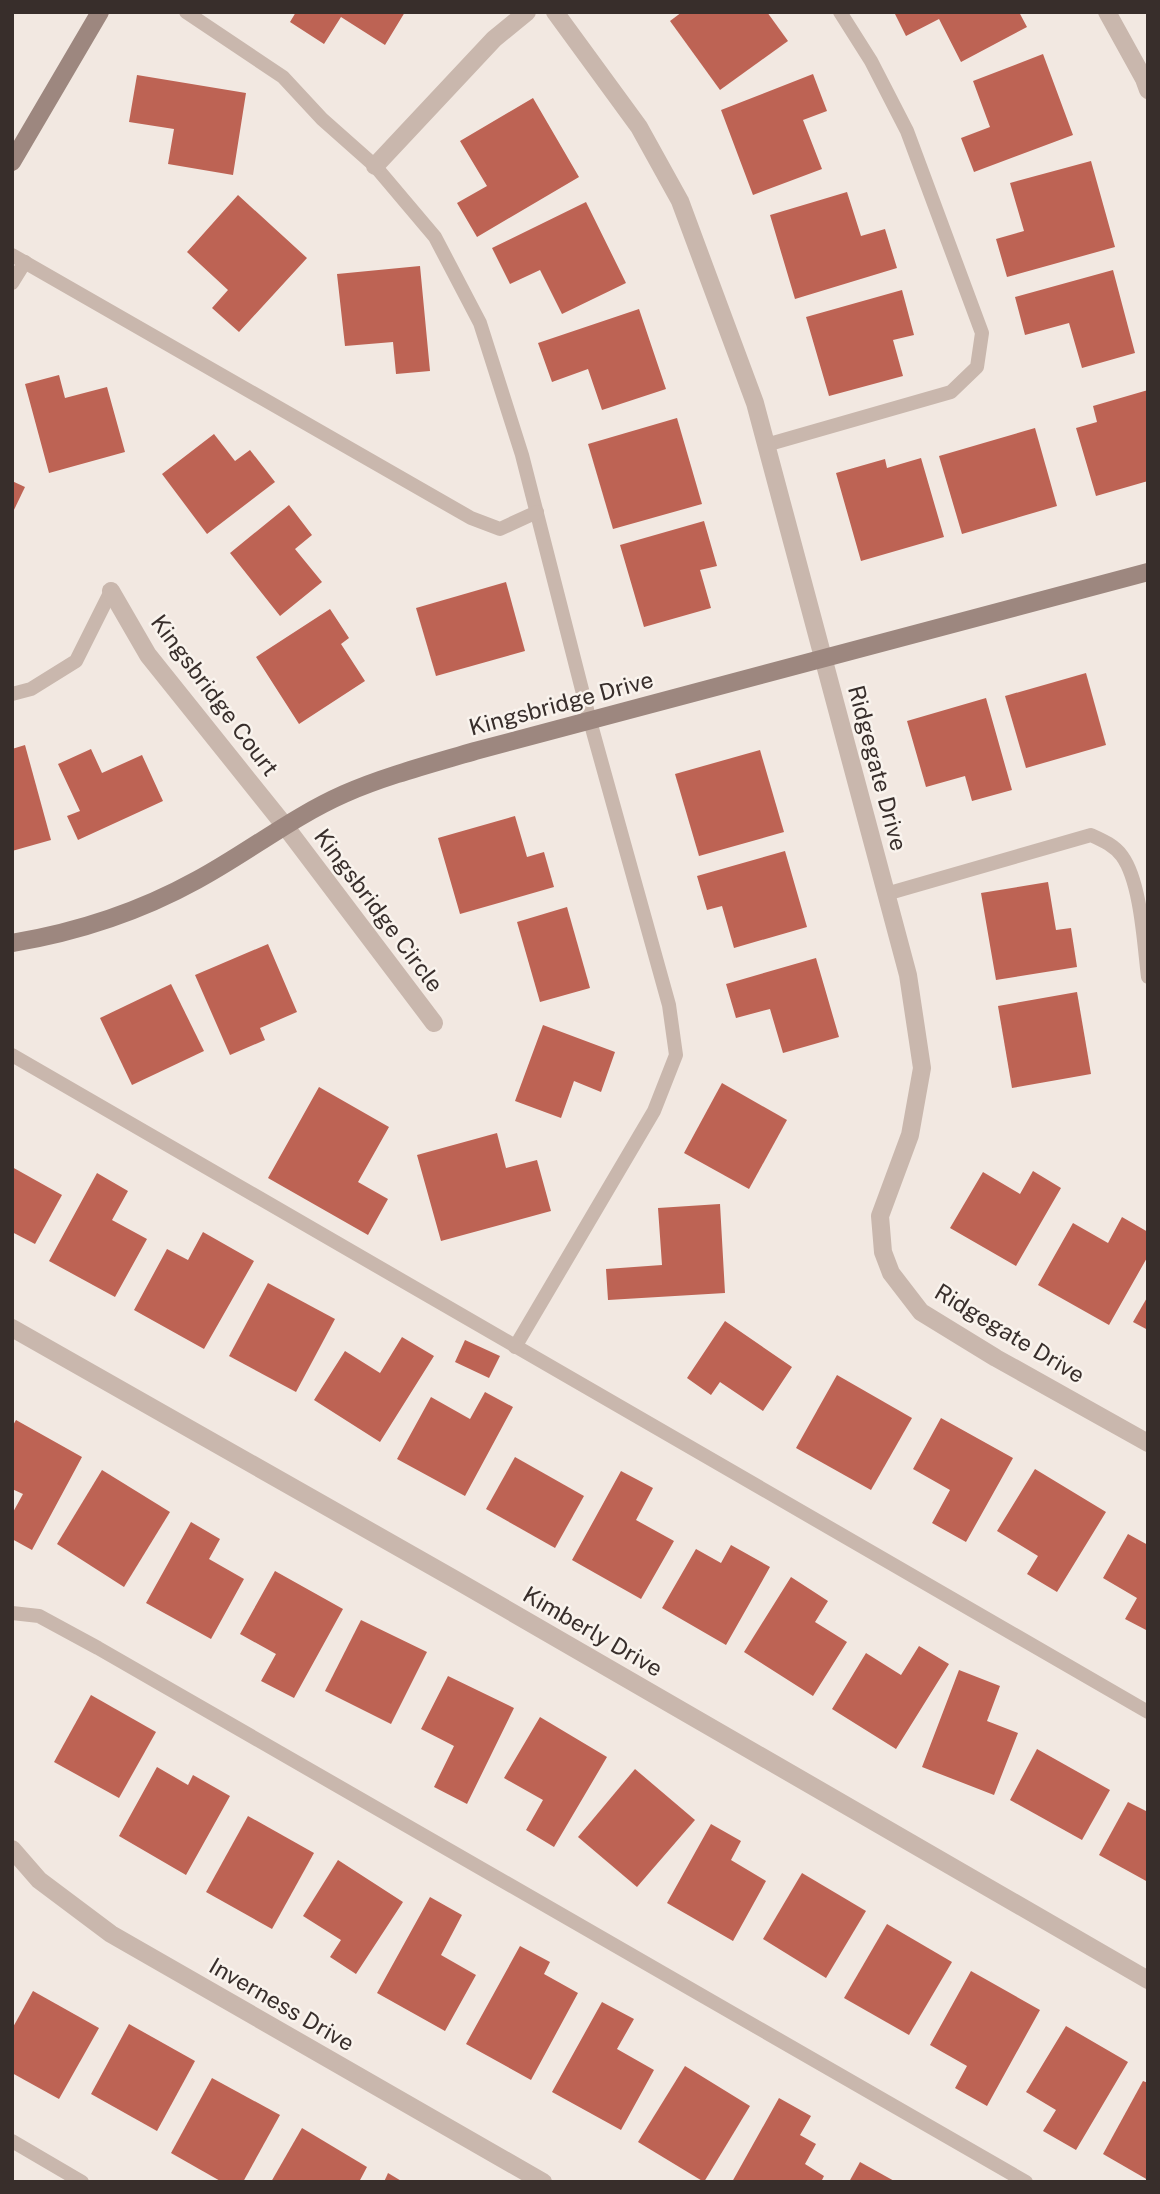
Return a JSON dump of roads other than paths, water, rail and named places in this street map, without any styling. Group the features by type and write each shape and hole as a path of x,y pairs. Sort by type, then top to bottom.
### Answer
{"street":[{"path":"12,162 100,12"},
{"path":"375,166 494,39 527,12"},
{"name":"Ridgegate Drive","path":"555,12 639,127 680,201 755,403 908,975 922,1068 910,1135 880,1216 883,1252 891,1273 921,1312 996,1358 1148,1443"},
{"path":"1107,12 1148,90"},
{"name":"Kingsbridge Drive","path":"12,943 75,930 142,909 198,880 343,794 401,773 1148,572"},
{"name":"Kingsbridge Court","path":"111,591 148,655 285,826"},
{"name":"Kingsbridge Circle","path":"285,826 434,1023"},
{"name":"Kimberly Drive","path":"12,1328 456,1580 1148,1980"},
{"name":"Inverness Drive","path":"12,1849 39,1880 111,1934 543,2182"}],"lane":[{"path":"186,12 283,78 322,119 375,166 435,237 480,323 522,455 590,721 669,1005 676,1055 654,1111 515,1347"},
{"path":"766,446 951,392 977,367 982,333 907,131 871,61 840,12"},
{"path":"12,283 18,258 471,518 500,529 537,512"},
{"path":"12,694 32,689 76,661 111,591"},
{"path":"886,894 1091,835 1106,841 1122,856 1133,881 1148,977"},
{"path":"12,1055 1148,1712"},
{"path":"12,1613 39,1616 98,1648 1026,2182"},
{"path":"12,2141 82,2182"}]}
